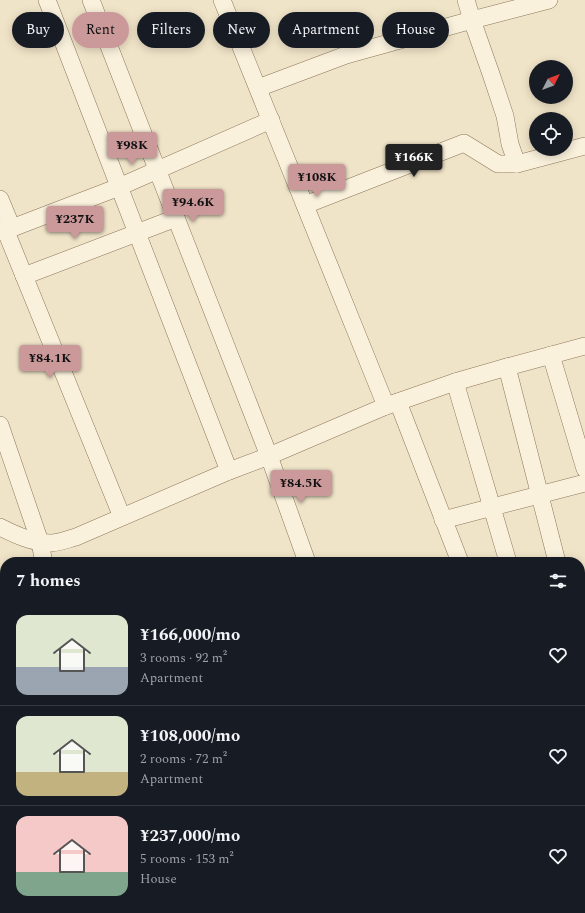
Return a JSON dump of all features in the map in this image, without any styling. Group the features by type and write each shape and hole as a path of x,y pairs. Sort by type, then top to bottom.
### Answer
{"street":[{"path":"47,0 229,471"},
{"path":"91,0 269,456 305,557"},
{"path":"222,0 305,205 458,557"},
{"path":"466,0 491,74 517,164"},
{"path":"258,88 346,55 550,0"},
{"path":"6,229 119,187 271,120"},
{"path":"305,205 464,143 498,164 517,164 585,146"},
{"path":"0,199 6,229 24,276 122,517"},
{"path":"24,276 176,218"},
{"path":"0,527 27,539 40,542 52,543 76,537 229,471 269,456 392,404 455,382 585,346"},
{"path":"551,355 585,469"},
{"path":"507,367 556,557"},
{"path":"455,382 507,557"},
{"path":"0,425 40,542 43,557"},
{"path":"443,520 585,483"}]}
